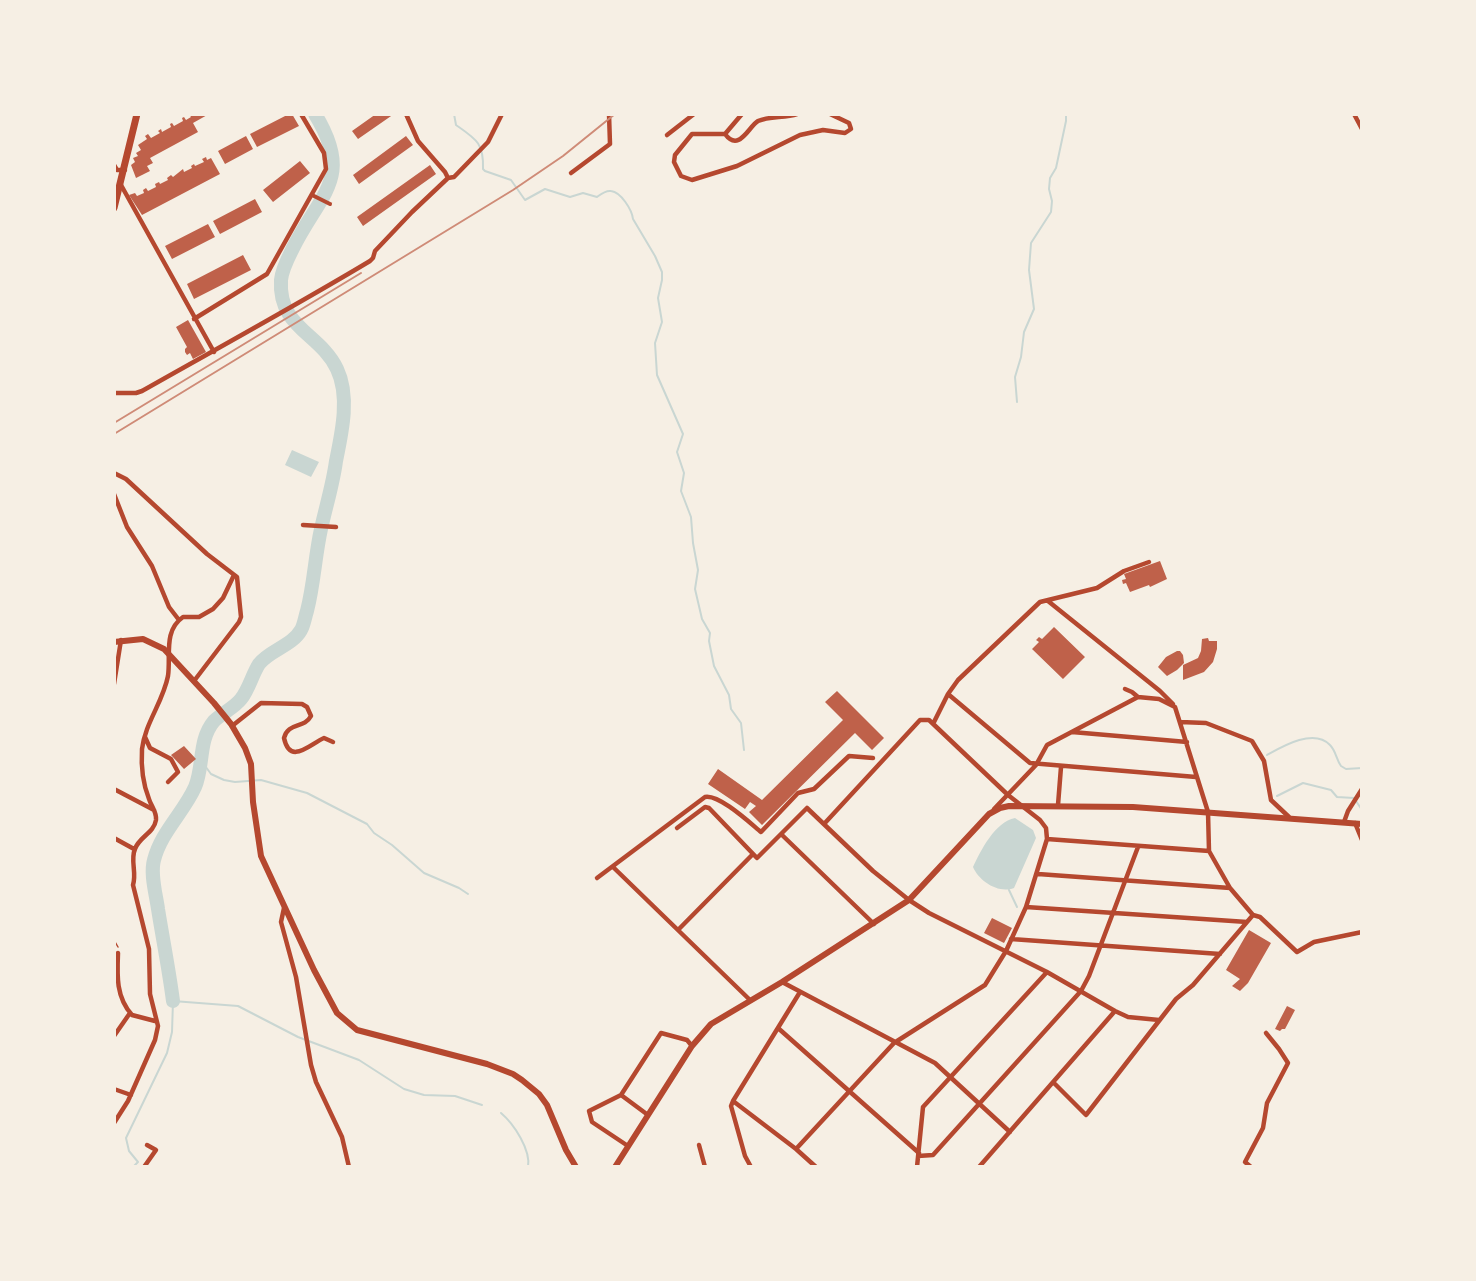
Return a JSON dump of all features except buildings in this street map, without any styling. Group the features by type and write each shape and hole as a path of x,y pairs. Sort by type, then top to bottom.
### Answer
{"main road":[{"path":"114,208 121,185 117,169 138,114"}],"street":[{"path":"194,319 267,274 326,169 324,153 302,114"},
{"path":"406,114 418,141 448,178"},
{"path":"114,393 142,391 214,352 262,322 291,309 373,258 375,251 412,212 448,178 454,177 484,147 502,114"},
{"path":"571,173 610,144 609,114"},
{"path":"667,135 694,114"},
{"path":"681,124 692,134 725,134 742,114"},
{"path":"725,134 729,139 739,139 748,134 758,121 797,114"},
{"path":"692,134 675,155 674,162 681,176 692,180 736,166 800,135 823,130 845,133 851,129 849,123 830,114"},
{"path":"1354,114 1362,129"},
{"path":"121,185 214,352"},
{"path":"312,195 330,204"},
{"path":"114,473 126,479 207,554 237,577 241,617 239,622 194,681"},
{"path":"114,494 127,527 152,566 169,607 179,620"},
{"path":"303,525 336,526"},
{"path":"933,724 958,680 1040,602 1097,588 1124,571 1149,562"},
{"path":"114,1123 131,1095 155,1040 158,1026 150,994 149,949 133,885 136,876 134,849 155,826 156,817 143,775 142,749 149,723 164,694 173,626 187,616 199,617 213,609 223,598 234,575"},
{"path":"1048,601 1160,691 1175,707 1208,812 1209,851 1230,888 1253,915 1260,917 1297,952 1314,942 1362,932"},
{"path":"114,684 118,641 143,639 169,653 231,725 248,753 261,856 330,1002 345,1022 357,1030 487,1064 513,1074 532,1087 546,1105 576,1167"},
{"path":"1125,689 1138,697"},
{"path":"948,694 1030,763 1196,777"},
{"path":"615,1167 692,1046 711,1024 782,982 909,900 1036,765 1047,745 1138,697 1159,699 1175,707"},
{"path":"231,725 261,703 302,704 308,707 311,716 304,724 288,729 284,738 286,745 292,751 297,752 303,751 324,738 333,742"},
{"path":"796,1149 894,1042 985,985 1006,951 1026,907 1047,839 1045,826 1032,812 1008,795 929,720 920,720 824,824"},
{"path":"1180,722 1206,723 1252,741 1264,761 1271,800 1288,817"},
{"path":"1072,732 1186,742"},
{"path":"145,737 150,748 171,759 178,772 168,782"},
{"path":"597,878 705,797 712,797 743,816 761,832 798,793 814,789 849,756 873,758"},
{"path":"1058,806 1061,767"},
{"path":"114,789 154,810"},
{"path":"1344,822 1362,789"},
{"path":"989,814 1005,807 1058,806 1133,807 1288,817 1358,823 1362,840"},
{"path":"676,828 705,807 709,808 757,858 807,808 873,871 909,900 948,923 1047,972 1115,1011 1128,1017 1159,1020"},
{"path":"781,834 874,924"},
{"path":"114,838 134,849"},
{"path":"1047,839 1209,851"},
{"path":"778,1028 919,1155 933,1155 1081,991 1087,981 1138,847"},
{"path":"678,930 753,854"},
{"path":"613,867 750,1000"},
{"path":"1038,874 1230,888"},
{"path":"1026,907 1247,922"},
{"path":"285,908 281,922 296,977 307,1046 316,1082 342,1137 349,1167"},
{"path":"1053,1082 1086,1114 1176,999 1194,985 1253,915"},
{"path":"1011,939 1220,954"},
{"path":"118,953 117,983 122,1000 130,1013 155,1021"},
{"path":"917,1167 923,1107 1047,972"},
{"path":"782,982 935,1063 1010,1132"},
{"path":"751,1167 745,1156 731,1106 800,993"},
{"path":"979,1167 1115,1011"},
{"path":"114,1036 130,1013"},
{"path":"628,1146 592,1122 590,1111 621,1095 661,1033 687,1040 692,1046"},
{"path":"1251,1167 1245,1162 1263,1128 1267,1103 1288,1063 1279,1048 1266,1034"},
{"path":"114,1089 131,1095"},
{"path":"621,1095 648,1115"},
{"path":"733,1101 816,1167"},
{"path":"144,1167 156,1150 147,1144"},
{"path":"699,1144 705,1167"}],"shaded area":[{"path":"292,450 319,462 311,477 285,465"},
{"path":"1015,818 1033,830 1036,838 1014,888 996,888 984,881 973,867 995,831"}],"waterway":[{"path":"173,1001 154,884 154,860 167,831 195,787 203,745 209,728 214,721 241,699 259,664 292,640 302,628 341,438 344,402 337,369 330,357 293,320 282,296 281,280 286,264 323,198 333,170 332,154 315,114"},
{"path":"454,114 456,125 474,138 480,147 483,169 511,180 525,200 545,189 570,197 583,193 597,197 607,191 615,192 628,206 655,256 662,272 658,298 662,322 655,343 657,375 683,434 677,452 684,473 681,491 691,517 698,570 695,589 702,619 710,633 709,641 714,666 729,695 731,709 741,723 744,750"},
{"path":"1017,402 1015,377 1021,357 1024,332 1034,309 1029,270 1031,243 1051,212 1050,178 1056,168 1066,114"},
{"path":"1267,755 1298,740 1316,738 1330,745 1341,766 1346,769 1362,768"},
{"path":"200,759 211,774 224,780 235,782 261,780 307,793 367,824 374,833 392,845 424,873 468,894"},
{"path":"1277,796 1303,783 1331,790 1337,797 1354,798 1362,810"},
{"path":"1009,890 1017,907"},
{"path":"133,1167 138,1162 129,1151 126,1138 167,1053 172,1032 173,1001 238,1006 298,1037 359,1060 404,1089 424,1095 455,1096 482,1105"},
{"path":"501,1113 524,1145 528,1167"}],"railway":[{"path":"114,434 513,190 563,156 615,114"},
{"path":"114,423 361,273"}]}
